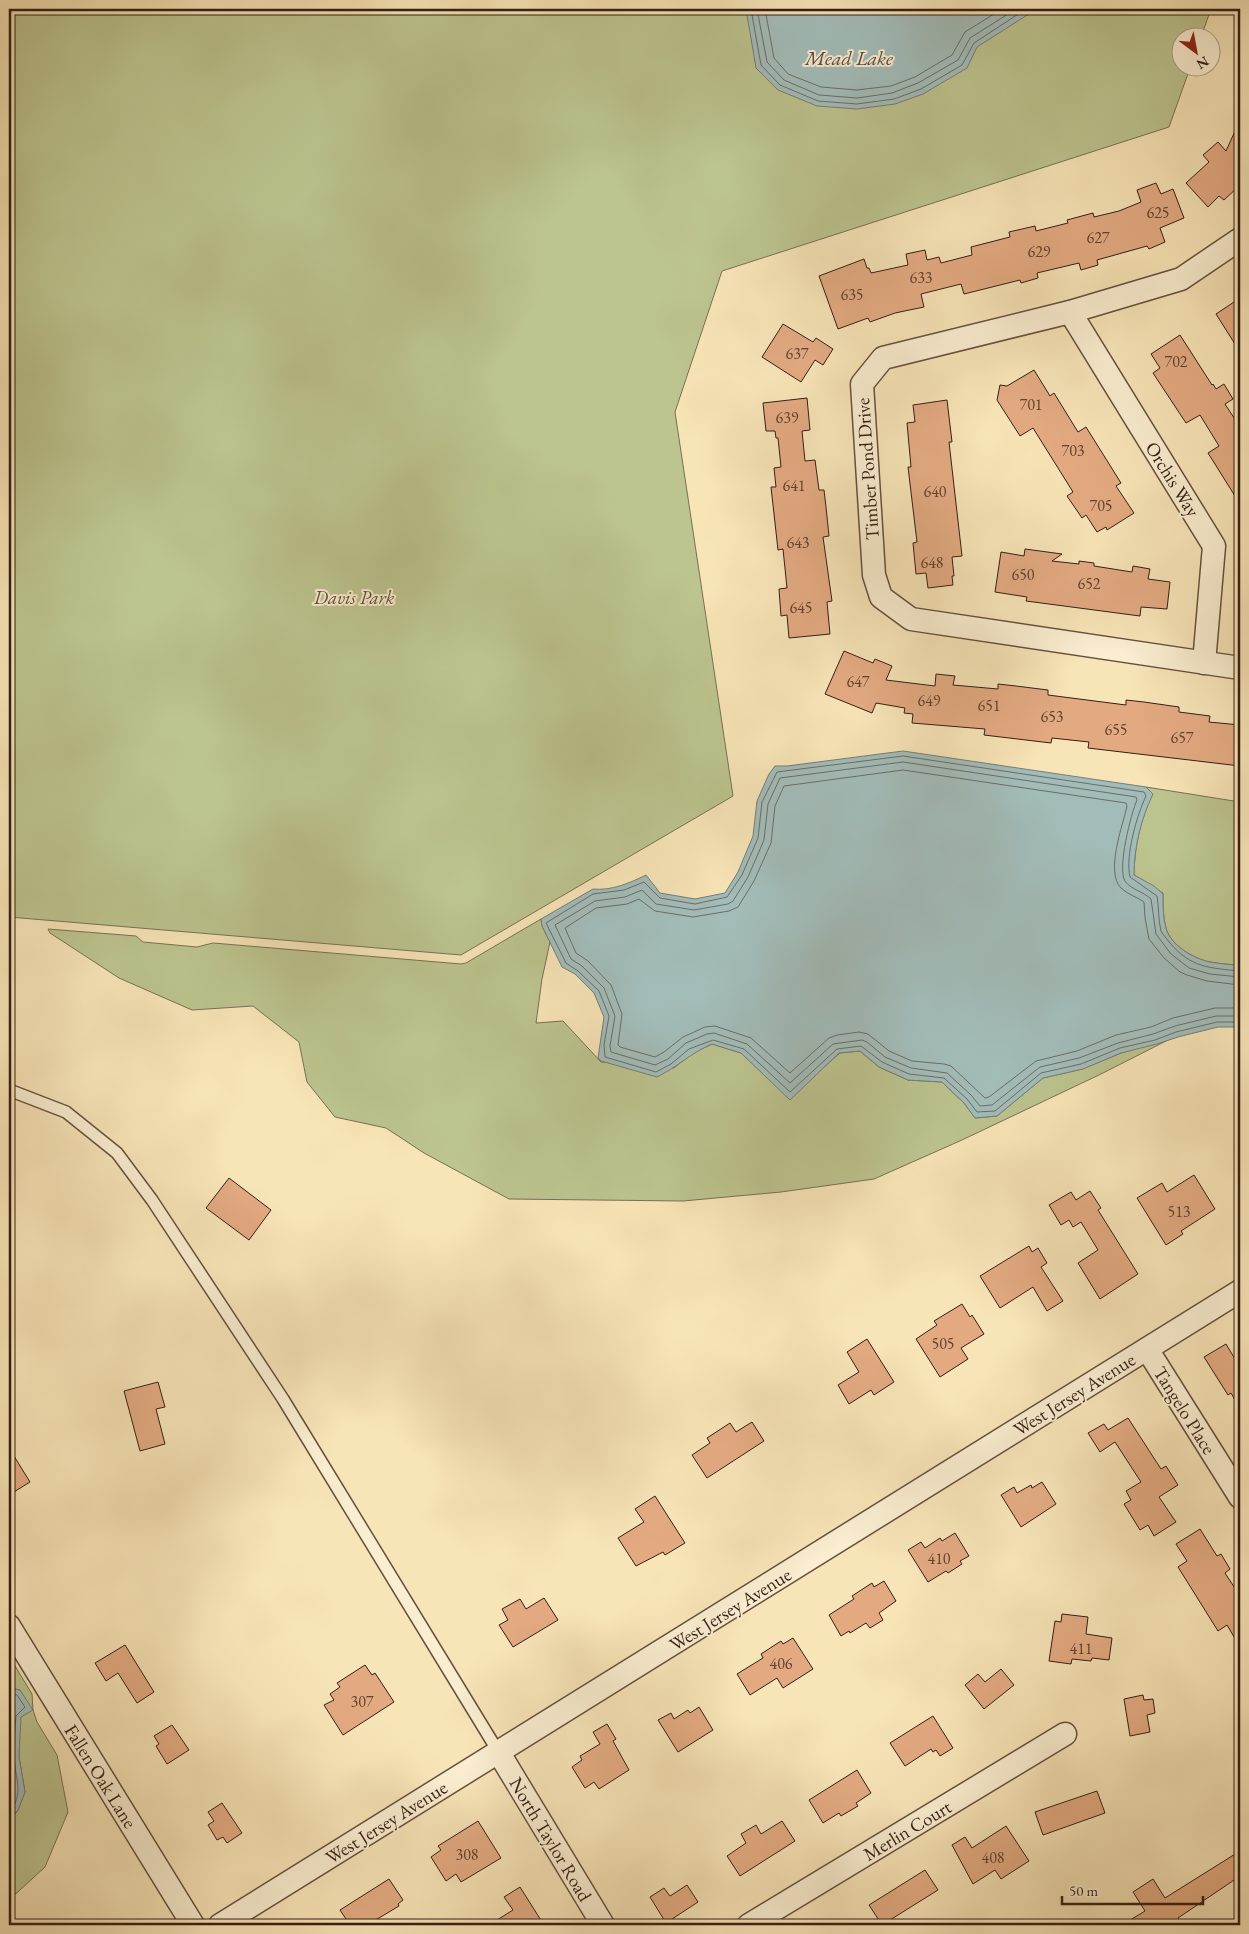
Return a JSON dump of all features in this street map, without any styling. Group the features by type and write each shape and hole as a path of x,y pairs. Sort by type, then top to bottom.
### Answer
{"street":[{"name":"Timber Pond Drive","path":"1240,239 1181,279 1070,312 883,358 862,384 874,575 881,597 911,619 1240,668"},
{"name":"Orchis Way","path":"1070,312 1214,546 1204,664"},
{"name":"West Jersey Avenue","path":"220,1925 1240,1291"},
{"name":"Tangelo Place","path":"1147,1349 1240,1497"},
{"name":"Fallen Oak Lane","path":"9,1626 194,1925"},
{"name":"Merlin Court","path":"749,1925 1065,1734"},
{"name":"North Taylor Road","path":"499,1753 603,1925"}],"lane":[{"path":"9,1090 66,1112 116,1153 152,1200 282,1399 499,1753"}],"green space":[{"name":"Davis Park","path":"9,9 1211,9 1204,28 1172,28 1172,78 1186,78 1169,127 722,271 675,412 733,796 461,955 9,917"},
{"path":"1146,787 1240,802 1240,966 1204,960 1190,954 1177,945 1168,934 1166,928 1163,893 1134,875 1139,833 1152,794"},
{"path":"541,919 542,926 550,942 542,979 536,1023 563,1021 601,1062 674,1068 691,1054 712,1044 741,1053 762,1072 818,1072 840,1053 860,1051 879,1067 908,1080 942,1082 964,1103 975,1118 997,1116 1043,1078 1082,1069 1121,1053 1170,1039 962,1140 874,1179 781,1192 683,1201 509,1199 424,1153 386,1128 335,1117 307,1082 299,1042 253,1006 192,1010 119,978 50,933 48,929 136,936 143,942 197,947 213,943 461,964 466,963"},
{"path":"9,1656 32,1694 33,1710 37,1722 57,1755 68,1812 45,1867 9,1900 9,1822 18,1810 25,1792 19,1757 20,1690 9,1688"}],"water":[{"name":"Mead Lake","path":"746,9 1031,9 1032,12 977,47 967,68 923,94 895,104 857,109 817,106 778,90 756,68"},
{"path":"903,751 1146,787 1153,794 1139,833 1134,875 1154,886 1163,894 1166,928 1168,934 1177,945 1190,954 1204,960 1240,966 1240,1027 1218,1027 1178,1037 1121,1053 1083,1069 1043,1078 997,1116 975,1118 964,1103 942,1082 908,1080 879,1067 860,1051 839,1053 790,1100 741,1053 712,1044 657,1077 601,1061 598,1058 604,1017 594,993 575,974 562,967 542,926 541,919 593,889 613,888 646,875 660,893 695,899 725,893 738,872 753,836 757,801 769,774 775,766"},
{"path":"9,1688 20,1690 33,1710 21,1717 19,1757 25,1792 18,1810 9,1822"}],"building":[{"path":"1240,120 1240,185 1224,200 1219,196 1208,207 1186,183 1209,162 1203,155 1218,142 1226,151"},
{"path":"1156,183 1161,194 1173,189 1184,218 1160,228 1165,242 1149,249 1147,246 1097,260 1098,265 1081,270 1079,263 1037,273 1038,278 1021,283 1020,280 964,294 961,284 921,294 924,307 895,313 870,322 868,318 838,329 819,276 864,259 871,273 908,265 906,254 925,250 927,260 939,257 941,263 972,255 971,247 1010,237 1009,232 1035,226 1036,231 1068,223 1067,220 1093,213 1094,217 1119,211 1141,202 1137,190"},
{"path":"1240,298 1240,352 1216,314"},
{"path":"783,324 813,342 816,338 833,349 823,365 815,360 801,382 762,357"},
{"path":"1180,335 1212,385 1216,389 1224,384 1233,399 1225,404 1240,427 1240,504 1208,453 1219,446 1200,415 1186,423 1153,373 1160,368 1151,354"},
{"path":"1034,370 1050,396 1054,393 1078,432 1086,427 1121,483 1116,486 1134,513 1107,530 1106,527 1097,532 1086,515 1082,518 1067,496 1073,492 1033,428 1020,436 997,400 1000,385 1007,386"},
{"path":"807,398 810,430 802,431 805,461 815,460 819,490 824,490 829,536 823,537 832,601 827,602 830,634 789,638 787,615 781,616 779,589 787,588 783,549 778,550 771,487 776,487 774,468 781,467 778,438 776,438 775,431 766,431 763,403"},
{"path":"947,400 952,442 949,442 962,556 952,557 953,585 928,588 926,573 916,574 913,543 917,542 908,467 911,467 907,423 915,422 913,405"},
{"path":"1025,549 1062,554 1052,561 1079,564 1079,561 1094,563 1094,566 1132,572 1133,566 1150,569 1148,579 1170,582 1167,609 1141,607 1140,616 1026,601 1027,597 995,592 1001,552 1024,556"},
{"path":"844,651 873,663 875,659 892,666 886,680 935,686 936,674 955,676 953,685 998,689 998,684 1016,686 1048,690 1048,695 1126,705 1126,700 1179,707 1179,712 1210,716 1209,722 1240,725 1240,766 1088,748 1089,742 1052,738 1051,743 984,735 985,729 912,723 913,714 904,713 905,708 876,703 872,713 825,694"},
{"path":"1194,1175 1215,1209 1181,1231 1183,1234 1166,1245 1137,1198 1162,1183 1167,1192"},
{"path":"229,1178 271,1210 249,1240 206,1208"},
{"path":"1090,1191 1101,1208 1098,1210 1138,1274 1100,1299 1078,1263 1098,1250 1081,1222 1073,1227 1069,1220 1061,1225 1049,1205 1071,1192 1076,1200"},
{"path":"1029,1246 1032,1252 1038,1248 1047,1263 1041,1267 1063,1301 1047,1311 1033,1287 1000,1308 980,1276"},
{"path":"962,1304 970,1317 972,1315 984,1334 961,1348 968,1359 940,1377 916,1339 937,1325 934,1321"},
{"path":"867,1339 894,1382 874,1395 871,1390 849,1404 838,1385 859,1372 847,1352"},
{"path":"1226,1344 1235,1359 1240,1356 1240,1409 1231,1393 1228,1395 1204,1357"},
{"path":"158,1382 165,1407 156,1409 165,1444 140,1451 124,1391"},
{"path":"1128,1418 1161,1469 1166,1466 1178,1485 1159,1497 1176,1522 1154,1536 1148,1525 1140,1530 1124,1504 1131,1500 1126,1491 1141,1482 1115,1442 1100,1452 1088,1433 1104,1424 1108,1430"},
{"path":"752,1422 764,1441 707,1478 692,1455 710,1443 707,1438 730,1423 736,1432"},
{"path":"9,1448 30,1482 9,1495"},
{"path":"1042,1482 1056,1504 1021,1527 1001,1495 1014,1487 1017,1493 1031,1485 1032,1488"},
{"path":"655,1496 685,1543 665,1555 663,1552 636,1566 618,1538 644,1522 635,1509"},
{"path":"1200,1529 1217,1556 1221,1554 1230,1569 1225,1573 1240,1596 1240,1647 1227,1625 1218,1631 1178,1567 1187,1561 1176,1544"},
{"path":"955,1533 969,1556 960,1561 962,1564 948,1573 946,1571 928,1582 908,1550 921,1542 925,1548 940,1538 942,1541"},
{"path":"884,1581 896,1601 879,1613 883,1620 870,1628 866,1623 841,1636 829,1615 854,1599 852,1596 872,1583 874,1587"},
{"path":"544,1598 558,1620 513,1647 499,1625 508,1620 502,1609 520,1599 526,1609"},
{"path":"1062,1614 1088,1617 1086,1634 1112,1638 1109,1660 1092,1658 1091,1661 1072,1659 1071,1664 1049,1661 1055,1621 1061,1622"},
{"path":"793,1638 813,1669 783,1688 777,1678 750,1695 737,1674 763,1658 761,1654 781,1641 783,1644"},
{"path":"125,1645 154,1692 137,1703 118,1673 106,1681 95,1663"},
{"path":"365,1665 372,1675 375,1673 394,1702 343,1735 324,1705 334,1700 330,1694 340,1687 337,1683"},
{"path":"1001,1669 1014,1685 984,1709 965,1685 978,1674 985,1682"},
{"path":"1143,1695 1144,1700 1153,1699 1155,1713 1147,1715 1150,1732 1130,1736 1124,1699"},
{"path":"699,1707 713,1730 678,1752 658,1720 671,1713 674,1719 688,1710 690,1713"},
{"path":"933,1716 953,1748 940,1756 936,1750 933,1752 931,1749 905,1766 890,1743"},
{"path":"607,1724 616,1739 613,1741 629,1770 599,1789 594,1782 585,1788 572,1767 582,1760 580,1756 600,1744 593,1732"},
{"path":"172,1725 189,1750 167,1764 156,1746 159,1744 154,1736"},
{"path":"857,1770 871,1793 856,1803 858,1806 841,1816 839,1813 823,1823 809,1800"},
{"path":"1097,1791 1105,1813 1043,1835 1035,1812"},
{"path":"222,1803 242,1833 227,1843 223,1837 217,1840 208,1825 214,1821 208,1812"},
{"path":"478,1821 501,1858 461,1882 456,1874 446,1881 431,1857 441,1850 438,1846"},
{"path":"782,1821 795,1841 740,1876 727,1856 746,1843 741,1834 756,1825 761,1834"},
{"path":"1006,1826 1029,1861 1001,1879 995,1870 973,1884 952,1845 965,1837 972,1848"},
{"path":"1240,1851 1240,1876 1178,1918 1183,1925 1122,1925 1145,1911 1133,1892 1153,1879 1165,1898"},
{"path":"925,1870 938,1890 882,1925 869,1905"},
{"path":"389,1879 403,1900 398,1904 399,1906 363,1925 350,1925 340,1910"},
{"path":"687,1885 698,1902 666,1923 650,1897 664,1888 670,1896"},
{"path":"520,1887 544,1925 489,1925 513,1910 504,1897"}]}
